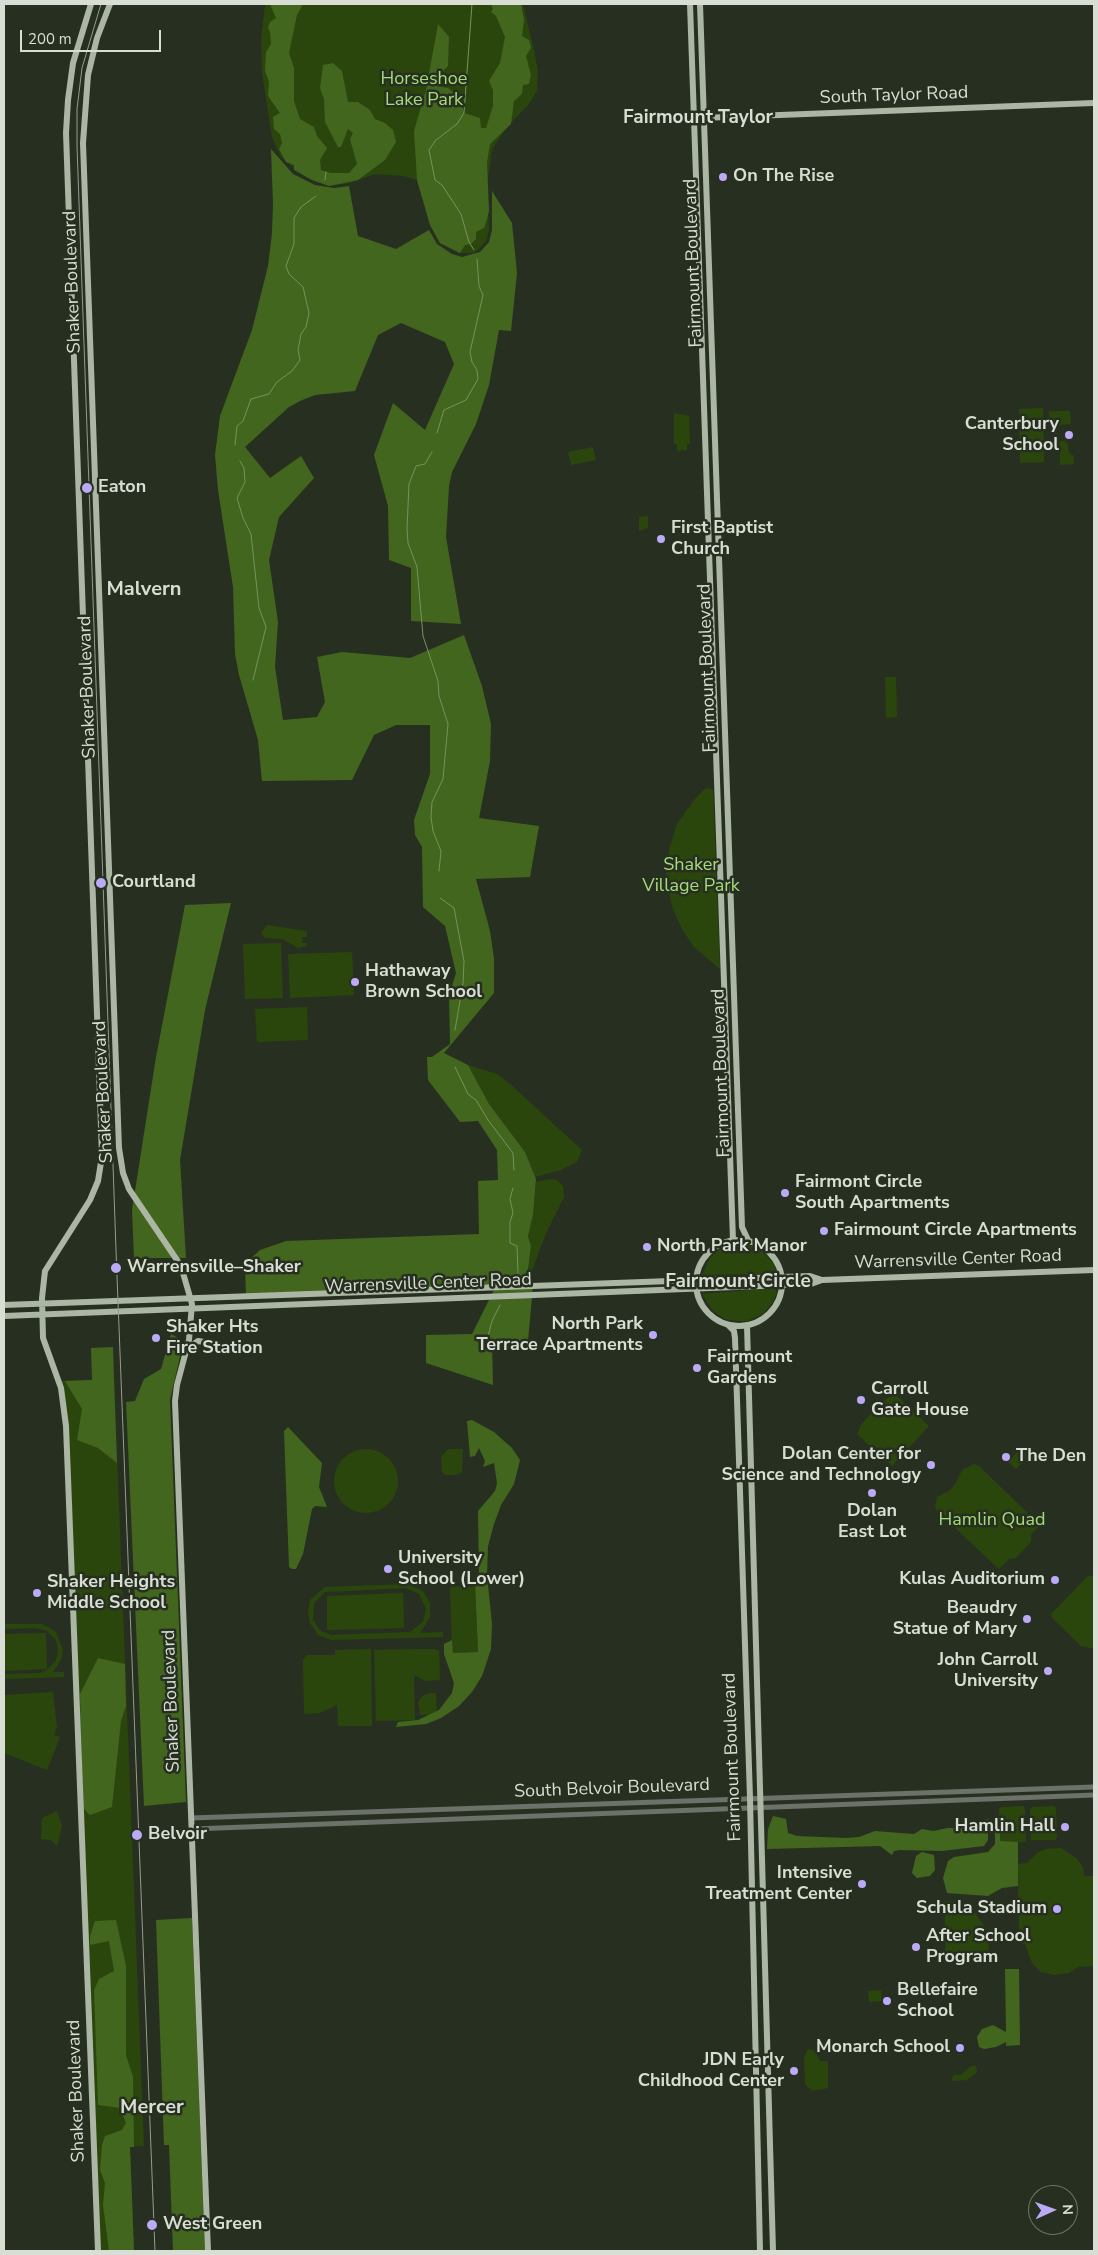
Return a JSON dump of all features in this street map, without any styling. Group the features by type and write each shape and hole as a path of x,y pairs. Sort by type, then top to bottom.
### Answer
{"main road":[{"name":"Shaker Boulevard","path":"90,4 73,63 66,133 102,1138 101,1168 90,1200 45,1271 42,1315 43,1338 61,1388 67,1433 98,2251"},
{"name":"Shaker Boulevard","path":"110,4 99,30 90,66 85,102 83,144 119,1148 129,1189 178,1262 191,1298 192,1309 187,1349 178,1380 175,1402 208,2251"},
{"name":"Fairmount Boulevard","path":"690,4 733,1240"},
{"name":"Fairmount Boulevard","path":"700,4 742,1227 748,1240"},
{"name":"South Taylor Road","path":"694,118 1094,103"},
{"path":"695,149 704,148"},
{"path":"707,479 716,478"},
{"path":"733,1240 748,1240 762,1246 771,1254 778,1264 783,1285 773,1310 761,1320 747,1325 728,1325 709,1314 701,1304 696,1289 699,1267 707,1253 720,1244 733,1240"},
{"name":"Warrensville Center Road","path":"4,1316 696,1289 811,1284 822,1280 1094,1270"},
{"name":"Warrensville Center Road","path":"4,1305 810,1276 822,1280"},
{"name":"Fairmount Boulevard","path":"728,1325 735,1337 750,1798 760,2251"},
{"name":"Fairmount Boulevard","path":"747,1325 773,2251"},
{"path":"187,1349 198,1341 211,1343"},
{"path":"756,2028 767,2028"}],"street":[{"name":"South Belvoir Boulevard","path":"191,1818 1094,1787"},
{"name":"South Belvoir Boulevard","path":"192,1829 1094,1795"},
{"path":"212,1828 208,1823 213,1818"}],"green space":[{"name":"Horseshoe Lake Park","path":"265,4 523,4 538,71 537,91 529,104 507,127 492,149 487,184 489,230 486,241 478,250 473,253 460,253 440,243 430,225 417,180 404,176 375,174 350,183 329,186 304,176 281,157 272,137 262,73 261,40"},
{"path":"270,4 303,4 297,15 289,53 294,68 294,101 300,119 314,127 317,136 327,148 320,160 321,170 330,173 349,173 357,164 350,139 353,133 348,129 341,147 338,147 325,122 324,99 320,88 323,65 333,63 342,71 348,102 358,102 370,110 375,119 385,123 393,130 396,142 385,160 358,180 329,186 312,180 294,170 294,165 286,162 279,149 282,143 280,134 274,129 273,117 280,113 268,96 269,82 265,71 266,52 271,44 268,28 270,22 276,18"},
{"path":"491,4 521,4 524,20 522,36 529,40 531,48 526,56 531,75 529,84 523,85 522,94 514,101 511,124 490,144 487,162 489,211 484,228 476,232 476,239 471,244 465,245 460,253 440,243 430,225 417,180 414,131 426,90 438,24 449,37 448,66 443,71 437,86 448,88 453,92 454,98 462,104 464,113 480,118 481,128 486,128 493,106 493,90 489,81 500,63 505,37 496,16 491,12 493,9"},
{"path":"271,149 293,174 315,185 334,188 349,186 358,236 396,249 429,230 437,244 452,254 462,257 480,252 489,242 492,230 492,191 512,223 517,273 511,331 499,330 489,385 476,424 452,472 449,486 446,537 461,624 411,621 411,568 389,560 388,506 374,455 393,403 425,430 454,364 445,342 401,323 378,335 355,391 315,395 300,401 289,407 245,447 270,478 301,456 314,478 279,517 269,560 278,622 275,667 283,720 317,717 325,702 317,657 342,652 410,658 464,635 482,686 491,724 490,761 479,818 539,826 530,877 476,879 490,931 494,959 494,993 444,1053 468,1065 489,1104 525,1152 536,1179 533,1215 528,1236 531,1246 528,1270 533,1286 528,1341 492,1343 493,1385 426,1363 426,1335 472,1334 495,1288 246,1297 245,1264 260,1250 286,1241 479,1234 478,1181 498,1180 497,1150 478,1121 460,1122 428,1080 427,1057 432,1057 450,1044 449,995 456,973 445,926 423,907 422,847 415,835 414,820 430,774 430,725 396,725 374,735 352,780 262,781 258,740 239,675 235,654 233,587 218,490 215,455 220,416 252,330 268,266 273,204"},
{"path":"1043,408 1044,462 1020,463 1019,409"},
{"path":"1049,411 1070,411 1071,424 1049,426"},
{"path":"674,413 689,416 690,444 687,444 687,450 677,451 677,444 674,444"},
{"path":"1060,441 1065,441 1068,444 1069,453 1074,456 1074,464 1060,465"},
{"path":"593,447 596,460 571,465 568,452"},
{"path":"648,516 648,528 639,531 639,517"},
{"path":"885,677 896,677 897,717 886,718"},
{"name":"Shaker Village Park","path":"705,789 713,790 720,969 694,947 682,929 673,909 667,886 666,867 677,824 695,799"},
{"path":"231,903 205,1010 180,1160 186,1258 134,1258 132,1210 156,1057 185,905"},
{"path":"267,925 307,931 307,937 302,937 303,943 307,943 307,946 298,948 282,939 265,938 261,933"},
{"path":"281,943 283,998 245,999 243,944"},
{"path":"352,952 354,995 290,998 288,954"},
{"path":"307,1007 308,1040 257,1042 255,1009"},
{"path":"468,1065 497,1074 511,1085 582,1150 577,1162 561,1170 535,1177 525,1152 489,1104"},
{"path":"550,1179 557,1180 563,1186 564,1197 546,1233 530,1276 528,1270 531,1246 528,1236 533,1215 536,1182"},
{"path":"735,1244 746,1244 761,1250 773,1263 777,1272 768,1274 702,1275 710,1258 720,1249"},
{"path":"776,1288 777,1292 772,1303 763,1314 747,1321 725,1319 713,1311 702,1294"},
{"path":"171,1334 180,1339 182,1348 170,1400 186,1802 144,1806 126,1402 135,1401 144,1379 161,1369"},
{"path":"113,1347 117,1463 98,1448 77,1440 82,1409 65,1381 92,1380 91,1348"},
{"path":"114,1379 144,2146 130,2147 134,2251 99,2251 67,1433 59,1381"},
{"path":"894,1393 929,1426 892,1466 857,1434 861,1425 877,1406"},
{"path":"472,1420 494,1432 512,1448 520,1460 514,1484 501,1505 488,1546 487,1575 492,1624 491,1649 482,1676 472,1692 459,1706 441,1718 426,1724 396,1727 398,1722 418,1720 439,1710 452,1693 454,1683 444,1654 444,1644 452,1640 453,1653 478,1652 475,1582 479,1579 478,1511 495,1491 497,1483 494,1463 483,1467 485,1461 479,1448 475,1456 470,1457 467,1421"},
{"path":"288,1427 322,1463 319,1487 327,1507 315,1506 312,1509 303,1554 296,1569 289,1567 284,1431"},
{"path":"1021,1448 1029,1455 1016,1469 1008,1462"},
{"path":"366,1449 384,1455 392,1463 398,1481 392,1499 384,1507 366,1513 348,1507 340,1499 334,1481 340,1463 348,1455"},
{"path":"448,1449 463,1449 462,1472 456,1475 445,1475 442,1472 441,1457"},
{"name":"Hamlin Quad","path":"974,1464 979,1466 1040,1525 1031,1535 1031,1542 1016,1558 1009,1559 999,1569 935,1507 937,1497 950,1490 956,1483 962,1470"},
{"path":"1088,1576 1094,1576 1094,1649 1081,1646 1052,1618 1051,1614"},
{"path":"407,1584 423,1591 430,1603 430,1617 420,1633 443,1632 443,1637 331,1640 318,1635 310,1623 308,1612 310,1600 325,1587","holes":["406,1588 419,1594 426,1608 423,1622 410,1632 331,1635 321,1631 313,1620 314,1603 325,1592"]},
{"path":"475,1586 478,1652 452,1653 450,1587"},
{"path":"403,1593 404,1628 327,1630 327,1596"},
{"path":"4,1624 42,1624 56,1632 63,1650 61,1660 53,1672 64,1672 64,1677 4,1679 4,1674 40,1673 48,1669 56,1660 58,1649 56,1640 47,1631 35,1628 4,1629"},
{"path":"46,1633 47,1669 4,1671 4,1634"},
{"path":"371,1649 372,1726 338,1726 337,1705 320,1713 304,1714 303,1659 307,1655 335,1655 335,1650"},
{"path":"435,1649 439,1651 440,1680 426,1681 414,1675 415,1720 376,1721 374,1650"},
{"path":"98,1658 125,1664 126,1706 121,1721 112,1807 90,1815 83,1808 80,1694"},
{"path":"53,1692 57,1727 54,1735 60,1737 47,1770 4,1753 4,1695"},
{"path":"436,1693 437,1714 420,1715 418,1702 422,1696"},
{"path":"1023,1806 1025,1809 1026,1840 1024,1842 1002,1843 1000,1841 999,1809 1002,1807"},
{"path":"1054,1806 1056,1808 1057,1837 1055,1840 1031,1840 1030,1809 1033,1807"},
{"path":"57,1811 62,1826 57,1846 51,1840 41,1839 42,1818"},
{"path":"773,1816 786,1819 788,1833 797,1836 846,1838 859,1837 875,1831 914,1834 922,1829 933,1831 948,1828 974,1828 978,1832 988,1818 988,1840 984,1846 942,1851 900,1850 894,1851 892,1855 880,1846 767,1849 768,1829"},
{"path":"995,1821 1000,1822 1000,1841 1018,1842 1018,1886 1002,1888 988,1896 947,1893 943,1878 948,1861 954,1857 988,1852 995,1844"},
{"name":"Schula Stadium","path":"1061,1848 1076,1858 1083,1867 1084,1876 1094,1876 1094,1966 1078,1967 1069,1973 1054,1975 1041,1972 1032,1963 1025,1944 1019,1943 1018,1864 1027,1863 1037,1853 1046,1849"},
{"path":"922,1852 934,1855 935,1870 930,1876 917,1878 912,1873 916,1856"},
{"path":"945,1901 956,1901 975,1913 988,1931 989,1953 945,1954"},
{"path":"192,1918 205,2251 173,2251 169,2145 164,2145 156,1920"},
{"path":"116,1920 126,1966 126,2055 133,2077 134,2147 130,2147 134,2251 109,2251 103,2205 105,2183 100,2170 102,2145 105,2136 122,2130 126,2123 120,2108 98,2105 94,1990 99,1979 114,1971 109,1941 90,1945 90,1936 95,1921"},
{"path":"1005,1969 1019,1969 1020,2045 1006,2046 1006,2042 996,2047 984,2049 979,2047 977,2037 982,2029 993,2025 1006,2032"},
{"path":"881,1990 882,2001 869,2002 868,1991"},
{"path":"808,2049 815,2051 820,2061 828,2061 828,2088 812,2091 805,2084 804,2057"},
{"path":"971,2066 976,2066 977,2072 967,2080 952,2081 953,2075 961,2075"}],"waterway":[{"path":"472,4 464,113 457,124 436,140 429,150 435,180 442,185 461,214 469,242 474,250"},
{"path":"325,180 326,172"},
{"path":"235,445 237,426 243,421 251,399 269,394 277,382 292,371 300,360 298,350 301,334 306,327 309,313 303,287 289,274 286,266 294,244 294,218 301,207 316,196"},
{"path":"437,433 444,410 466,400 478,379 477,370 472,362 470,352 483,295 479,286 477,259"},
{"path":"432,452 425,464 416,466 409,484 407,529 408,543 417,567 423,636 438,681 439,696 448,724 443,779 432,802 431,817 433,831 441,851 439,871"},
{"path":"240,461 244,468 245,482 237,498 243,518 251,534 259,608 266,627 253,680"},
{"path":"440,898 454,908 464,961 463,984 455,1030"},
{"path":"455,1067 468,1094 476,1100 488,1120 513,1153 514,1170"},
{"path":"513,1188 510,1199 513,1213 510,1222 510,1243 517,1246 518,1273"},
{"path":"486,1344 492,1321 500,1305"}],"tram line":[{"path":"101,4 82,68 77,109 77,146 116,1250 155,2251"}],"place":[{"name":"On The Rise","path":"723,177"},
{"name":"Canterbury School","path":"1069,435"},
{"name":"Eaton","path":"87,488"},
{"name":"First Baptist Church","path":"661,539"},
{"name":"Courtland","path":"101,883"},
{"name":"Hathaway Brown School","path":"355,982"},
{"name":"Fairmont Circle South Apartments","path":"785,1193"},
{"name":"Fairmount Circle Apartments","path":"824,1231"},
{"name":"North Park Manor","path":"647,1247"},
{"name":"Warrensville–Shaker","path":"116,1268"},
{"name":"North Park Terrace Apartments","path":"653,1335"},
{"name":"Shaker Hts Fire Station","path":"156,1338"},
{"name":"Fairmount Gardens","path":"697,1368"},
{"name":"Carroll Gate House","path":"861,1400"},
{"name":"The Den","path":"1006,1457"},
{"name":"Dolan Center for Science and Technology","path":"931,1465"},
{"name":"Dolan East Lot","path":"872,1493"},
{"name":"University School (Lower)","path":"388,1569"},
{"name":"Kulas Auditorium","path":"1055,1580"},
{"name":"Shaker Heights Middle School","path":"37,1593"},
{"name":"Beaudry Statue of Mary","path":"1027,1619"},
{"name":"John Carroll University","path":"1048,1671"},
{"name":"Hamlin Hall","path":"1065,1827"},
{"name":"Belvoir","path":"137,1835"},
{"name":"Intensive Treatment Center","path":"862,1884"},
{"name":"Schula Stadium","path":"1057,1909"},
{"name":"After School Program","path":"916,1947"},
{"name":"Bellefaire School","path":"887,2001"},
{"name":"Monarch School","path":"960,2048"},
{"name":"JDN Early Childhood Center","path":"794,2071"},
{"name":"West Green","path":"152,2225"}],"district":[{"name":"Fairmount Taylor","path":"698,118"},
{"name":"Malvern","path":"144,590"},
{"name":"Fairmount Circle","path":"738,1282"},
{"name":"Mercer","path":"152,2108"}]}
